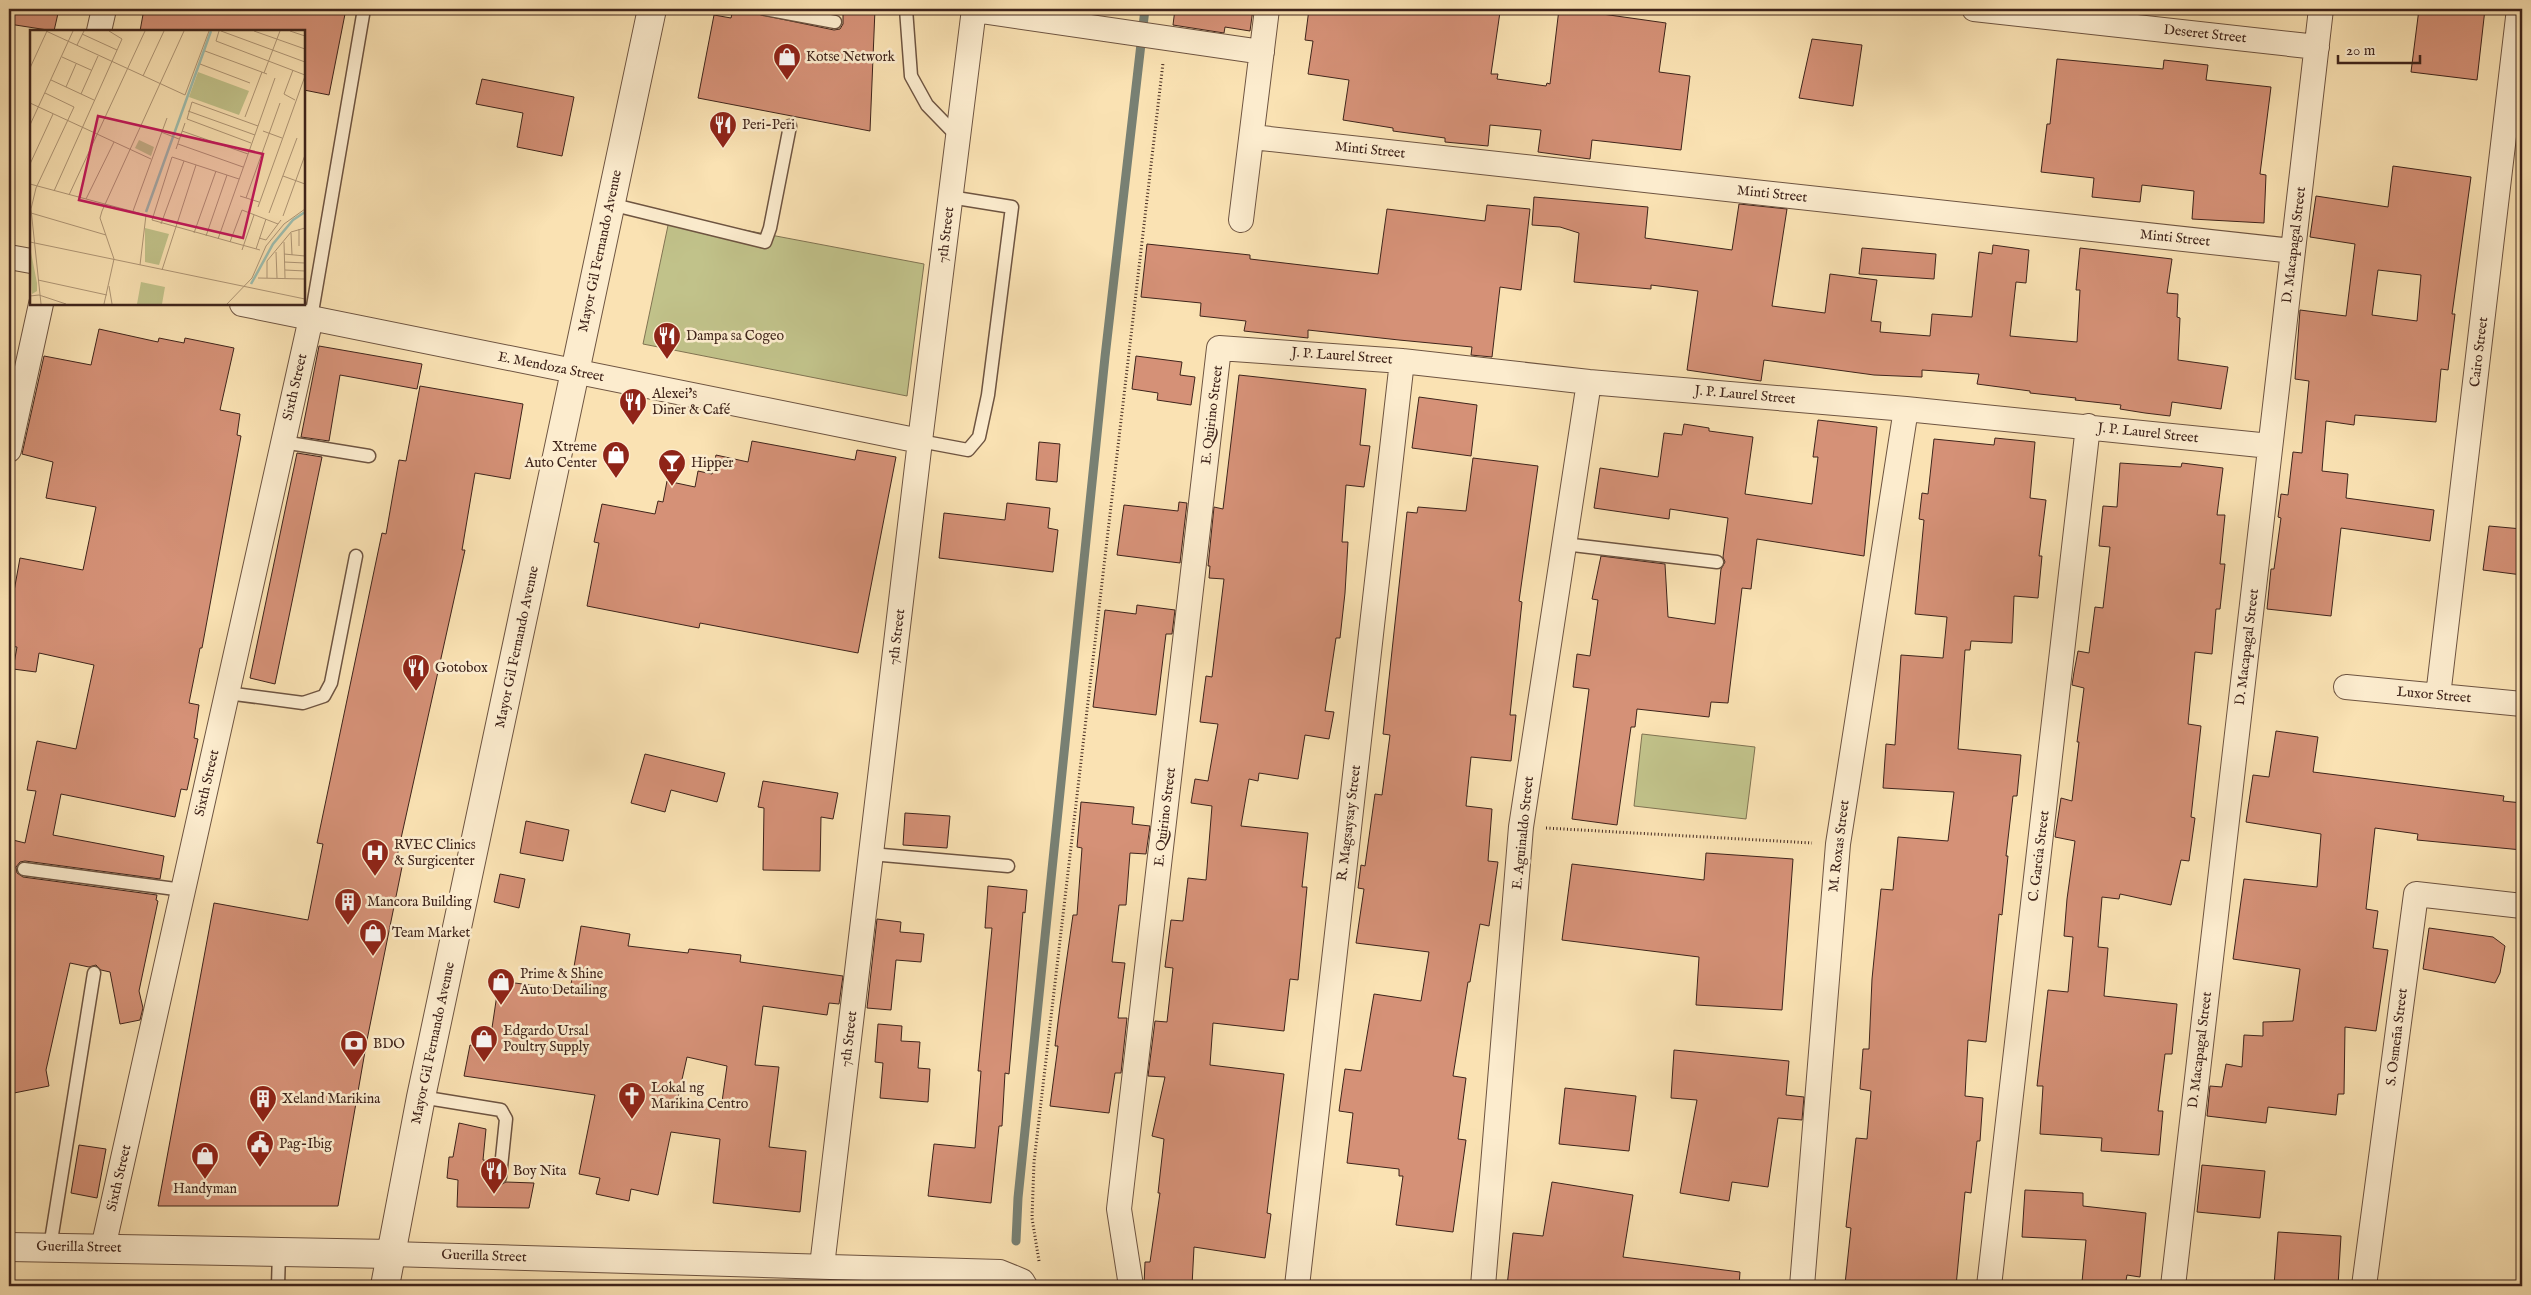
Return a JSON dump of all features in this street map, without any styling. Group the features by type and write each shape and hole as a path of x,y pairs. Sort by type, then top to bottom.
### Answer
{"street":[{"path":"99,30 104,9"},
{"name":"Mayor Gil Fernando Avenue","path":"385,1286 421,1097 652,9"},
{"path":"1240,220 1267,9"},
{"name":"Deseret Street","path":"1974,9 2317,47"},
{"name":"D. Macapagal Street","path":"2173,1286 2321,9"},
{"name":"Cairo Street","path":"2438,696 2519,9"},
{"path":"974,10 1262,52"},
{"name":"7th Street","path":"822,1266 920,441 974,10"},
{"name":"Minti Street","path":"1252,137 2293,251"},
{"path":"9,257 30,261"},
{"path":"9,450 40,305"},
{"name":"E. Mendoza Street","path":"247,305 920,441"},
{"name":"Sixth Street","path":"103,1248 311,318"},
{"name":"J. P. Laurel Street","path":"1219,348 1402,360 1589,382 2088,426 2270,446"},
{"name":"E. Quirino Street","path":"1131,1286 1119,1209 1219,348"},
{"name":"R. Magsaysay Street","path":"1297,1286 1402,360"},
{"name":"E. Aguinaldo Street","path":"1483,1286 1521,827 1589,382"},
{"name":"M. Roxas Street","path":"1802,1286 1838,844 1906,409"},
{"name":"C. Garcia Street","path":"1989,1286 2088,426"},
{"name":"Luxor Street","path":"2346,688 2522,704"},
{"name":"S. Osmeña Street","path":"2364,1286 2416,894 2522,906"},
{"name":"Guerilla Street","path":"9,1246 279,1251 960,1270 1000,1272 1022,1281 1024,1286"}],"lane":[{"path":"311,318 364,9"},
{"path":"765,9 835,22"},
{"path":"906,9 911,76 927,105 958,137"},
{"path":"610,204 765,242 770,228 790,126"},
{"path":"920,441 968,450 979,437 988,395 1012,207 950,197"},
{"path":"283,442 369,456"},
{"path":"1564,544 1717,562"},
{"path":"227,693 303,703 324,696 331,683 356,556"},
{"path":"871,854 1008,866"},
{"path":"24,869 183,890"},
{"path":"50,1247 94,973"},
{"path":"421,1097 501,1110 506,1119 500,1177"},
{"path":"278,1286 279,1251"}],"path":[{"path":"1035,1247 1032,1218 1034,1162 1160,37"},
{"path":"1521,827 1838,844"}],"green space":[{"path":"670,216 924,264 907,396 643,344"},
{"path":"1642,734 1755,747 1746,819 1634,806"}],"building":[{"path":"9,9 59,9 54,30 9,24"},
{"path":"144,9 346,9 329,95 305,90 305,30 140,30"},
{"name":"Kotse Network","path":"733,9 834,30 840,29 843,24 843,9 875,9 870,131 698,98 714,15 731,18"},
{"path":"1175,9 1253,9 1250,31 1225,27 1224,33 1173,25"},
{"path":"1309,9 1475,9 1500,12 1491,74 1498,74 1497,79 1546,86 1547,83 1550,84 1559,9 1588,9 1588,12 1666,23 1659,72 1690,76 1681,150 1592,140 1590,159 1538,152 1541,130 1490,125 1488,146 1445,142 1445,138 1393,131 1393,128 1343,120 1349,80 1308,74 1313,41 1305,40"},
{"path":"2419,9 2485,9 2477,80 2411,72"},
{"path":"1812,39 1862,45 1853,106 1799,98"},
{"path":"2057,59 2163,69 2164,60 2208,65 2206,80 2271,87 2260,174 2266,175 2264,223 2192,219 2194,191 2142,185 2140,202 2092,197 2094,178 2041,172 2047,124 2050,124"},
{"path":"482,79 574,97 562,156 517,147 523,113 476,104"},
{"path":"2393,166 2471,177 2452,314 2455,314 2448,370 2441,369 2436,422 2355,415 2354,425 2326,421 2322,471 2348,474 2346,498 2434,510 2430,541 2341,528 2331,616 2267,609 2271,569 2274,569 2281,518 2278,517 2281,494 2288,495 2293,452 2302,453 2309,381 2295,379 2300,310 2346,316 2355,244 2310,237 2316,196 2388,207","holes":["2378,270 2421,275 2417,321 2372,315"]},
{"path":"1534,197 1648,207 1645,238 1732,250 1739,204 1787,209 1772,306 1825,313 1830,274 1877,280 1871,321 1881,322 1880,332 1930,336 1932,314 1972,317 1979,252 1992,254 1993,245 2029,250 2026,283 2016,282 2010,336 2077,342 2080,290 2076,290 2080,248 2172,259 2167,293 2178,294 2177,317 2180,318 2178,360 2228,367 2221,409 2172,402 2170,416 2145,413 2120,409 2121,405 2075,400 2076,398 1977,384 1979,374 1922,370 1922,377 1874,375 1764,360 1761,381 1687,370 1698,291 1651,285 1651,289 1574,282 1579,233 1560,227 1532,225"},
{"path":"1487,205 1530,209 1521,290 1500,287 1492,357 1471,355 1472,347 1308,330 1308,338 1244,331 1246,321 1200,316 1201,303 1141,297 1147,244 1250,255 1250,259 1378,274 1387,209 1485,221"},
{"path":"1862,248 1936,254 1934,279 1859,274"},
{"path":"99,329 158,342 159,338 184,343 185,338 234,348 220,410 240,414 237,435 241,436 202,648 200,648 189,703 199,705 194,738 198,739 187,790 181,789 175,817 61,794 53,835 164,856 160,879 25,861 20,862 16,867 17,873 23,877 157,895 156,900 158,901 139,991 143,1008 140,1020 120,1024 110,972 101,970 96,965 89,967 70,963 46,1070 49,1086 9,1094 9,839 25,843 36,791 27,790 37,741 76,749 94,665 39,653 36,672 13,669 17,647 9,646 9,619 20,558 83,570 96,507 46,498 53,462 22,454 44,356 91,365"},
{"path":"319,346 422,364 417,389 340,375 329,441 301,437"},
{"path":"1136,356 1182,362 1180,375 1195,377 1191,405 1157,400 1158,393 1132,389"},
{"path":"1239,375 1366,389 1360,445 1370,446 1364,487 1346,485 1342,542 1348,542 1345,593 1340,638 1336,638 1325,711 1334,712 1329,739 1305,735 1298,779 1259,773 1258,781 1249,779 1241,826 1308,833 1302,887 1307,887 1298,980 1290,979 1284,1031 1213,1023 1210,1065 1284,1074 1267,1213 1271,1214 1265,1258 1194,1247 1192,1286 1144,1286 1145,1262 1150,1262 1160,1193 1158,1193 1164,1139 1152,1136 1165,1077 1148,1076 1155,1021 1167,1022 1173,968 1165,967 1171,920 1183,921 1188,878 1206,880 1212,806 1191,803 1195,779 1208,781 1218,724 1200,722 1206,676 1212,677 1224,579 1209,578 1210,566 1208,566 1214,507 1223,509"},
{"path":"420,386 523,404 510,479 475,473 462,550 465,550 396,861 403,862 367,1040 338,1206 158,1206 214,903 308,920 323,844 317,843 382,533 386,534 399,460 406,461"},
{"path":"1419,397 1477,405 1471,456 1412,448"},
{"path":"1818,420 1877,427 1864,556 1757,539 1751,589 1742,588 1728,703 1711,702 1709,717 1637,709 1635,727 1631,727 1617,825 1572,819 1589,689 1573,687 1577,654 1590,656 1598,600 1592,599 1601,556 1665,564 1668,617 1715,624 1721,569 1725,562 1723,557 1728,518 1670,509 1669,519 1594,508 1600,468 1658,477 1664,433 1682,435 1684,424 1709,428 1709,431 1753,437 1745,494 1812,504 1818,457 1813,457"},
{"path":"1995,438 2035,442 2030,498 2046,500 2039,556 2042,556 2038,598 2014,596 2012,643 1971,641 1970,650 1965,650 1958,749 2021,755 2017,796 2013,796 2002,915 1999,914 1986,1042 1968,1040 1965,1096 1983,1098 1980,1141 1977,1141 1971,1193 1965,1192 1956,1286 1845,1284 1851,1228 1846,1227 1856,1138 1867,1139 1871,1091 1860,1089 1863,1049 1869,1049 1872,979 1881,889 1893,890 1898,837 1948,841 1954,792 1883,788 1886,744 1895,745 1901,655 1943,658 1947,617 1915,614 1924,520 1919,519 1922,493 1928,494 1934,439 1994,445"},
{"path":"752,441 855,460 857,450 896,457 858,653 700,623 699,628 587,606 599,543 594,542 602,504 655,514 658,501 663,502 667,481 695,487 698,471 712,474 716,455 748,462"},
{"path":"1039,442 1060,444 1057,482 1036,480"},
{"path":"297,453 322,457 275,684 250,678"},
{"path":"1473,458 1538,466 1519,601 1522,602 1510,715 1516,715 1511,761 1471,757 1466,806 1492,809 1488,861 1498,862 1489,926 1480,924 1470,982 1468,982 1453,1076 1466,1078 1458,1139 1466,1140 1453,1232 1396,1225 1403,1176 1399,1176 1399,1169 1347,1163 1353,1113 1339,1111 1345,1069 1361,1071 1374,994 1421,1001 1429,952 1356,943 1364,889 1358,888 1361,865 1365,866 1375,794 1382,795 1390,735 1383,734 1407,512 1417,513 1418,507 1466,511"},
{"path":"2120,463 2181,467 2182,463 2223,468 2217,515 2225,515 2220,564 2225,564 2220,609 2216,609 2212,654 2195,652 2188,724 2201,726 2191,817 2195,818 2189,861 2181,860 2171,905 2120,894 2119,899 2102,897 2098,947 2108,948 2104,996 2177,1004 2172,1054 2165,1054 2158,1111 2163,1111 2159,1155 2101,1151 2102,1138 2040,1134 2043,1086 2037,1086 2048,990 2068,992 2073,937 2064,936 2075,841 2055,837 2061,798 2072,801 2084,688 2072,685 2078,651 2089,653 2095,607 2103,608 2110,547 2099,546 2103,506 2117,507"},
{"path":"1179,502 1187,503 1180,563 1117,555 1124,505 1178,511"},
{"path":"1007,503 1050,508 1048,528 1058,530 1053,572 939,558 944,513 1005,520"},
{"path":"2489,526 2522,529 2522,575 2483,570"},
{"path":"1137,605 1175,610 1172,634 1166,634 1156,715 1093,707 1105,610 1136,614"},
{"path":"2276,731 2318,737 2313,772 2504,796 2503,801 2522,803 2522,850 2417,840 2418,834 2375,828 2366,909 2378,911 2373,948 2388,950 2376,1031 2345,1027 2344,1094 2338,1094 2336,1115 2268,1107 2266,1123 2207,1116 2210,1086 2222,1087 2226,1064 2242,1067 2244,1035 2263,1036 2263,1022 2293,1021 2300,969 2233,959 2244,879 2317,887 2321,834 2246,822 2253,775 2269,777"},
{"path":"645,754 725,773 717,802 671,790 665,812 631,803"},
{"path":"763,781 838,793 833,819 821,817 820,871 763,870 764,808 758,807"},
{"path":"1081,802 1134,807 1132,824 1150,826 1146,854 1130,853 1126,905 1119,905 1112,962 1125,963 1118,1018 1127,1018 1121,1073 1115,1073 1109,1113 1050,1106 1058,1046 1055,1046 1060,1006 1073,915 1077,915 1082,848 1077,847"},
{"path":"905,813 950,816 947,848 903,845"},
{"path":"526,821 569,830 563,861 520,853"},
{"path":"1706,853 1793,859 1782,1010 1696,1005 1699,957 1562,940 1572,864 1704,880"},
{"path":"500,874 525,879 519,908 494,902"},
{"path":"988,886 1027,890 1025,913 1023,912 1009,1074 1005,1073 1002,1126 999,1126 991,1203 928,1196 934,1144 975,1148 981,1071 978,1071 992,928 985,928"},
{"path":"877,919 901,922 900,932 924,934 921,962 896,960 891,1010 867,1008"},
{"path":"581,926 630,934 628,946 688,953 689,949 741,955 740,962 843,976 839,1004 829,1003 827,1015 763,1006 755,1065 779,1067 769,1147 806,1151 800,1212 713,1203 720,1139 671,1132 658,1195 631,1189 629,1201 596,1194 600,1178 579,1174 595,1095 464,1076 470,1045 489,1048 499,981 570,990","holes":["687,1057 727,1066 721,1109 677,1102"]},
{"path":"2429,928 2493,937 2505,946 2500,973 2495,983 2423,969"},
{"path":"878,1024 902,1026 901,1041 920,1042 918,1068 930,1069 928,1102 880,1098 883,1063 875,1062"},
{"path":"1674,1050 1789,1061 1786,1095 1804,1097 1802,1120 1778,1118 1768,1187 1732,1182 1729,1201 1680,1193 1697,1100 1671,1098"},
{"path":"1565,1088 1636,1096 1629,1151 1559,1144"},
{"path":"459,1123 486,1129 483,1160 489,1161 486,1181 493,1181 500,1185 506,1182 534,1183 529,1208 457,1207 458,1180 447,1178 449,1157 453,1157"},
{"path":"79,1145 106,1149 97,1198 71,1193"},
{"path":"2202,1165 2265,1171 2260,1218 2197,1212"},
{"path":"1552,1182 1633,1195 1623,1257 1740,1272 1739,1286 1507,1286 1513,1233 1543,1236"},
{"path":"2025,1190 2083,1193 2083,1206 2146,1213 2140,1277 2127,1275 2125,1286 2093,1286 2094,1283 2082,1282 2086,1240 2022,1237"},
{"path":"2278,1232 2341,1236 2338,1286 2274,1286"}],"waterway":[{"path":"1016,1241 1018,1198 1105,357 1145,9"}],"place":[{"name":"Kotse Network","path":"787,81"},
{"name":"Peri-Peri","path":"723,149"},
{"name":"Dampa sa Cogeo","path":"667,360"},
{"name":"Alexei's Diner & Café","path":"633,426"},
{"name":"Xtreme Auto Center","path":"616,479"},
{"name":"Hipper","path":"672,487"},
{"name":"Gotobox","path":"416,692"},
{"name":"RVEC Clinics & Surgicenter","path":"375,877"},
{"name":"Mancora Building","path":"348,926"},
{"name":"Team Market","path":"373,957"},
{"name":"Prime & Shine Auto Detailing","path":"501,1006"},
{"name":"Edgardo Ursal Poultry Supply","path":"484,1063"},
{"name":"BDO","path":"354,1068"},
{"name":"Lokal ng Marikina Centro","path":"632,1120"},
{"name":"Xeland Marikina","path":"263,1123"},
{"name":"Pag-Ibig","path":"260,1168"},
{"name":"Handyman","path":"205,1180"},
{"name":"Boy Nita","path":"494,1195"}]}
